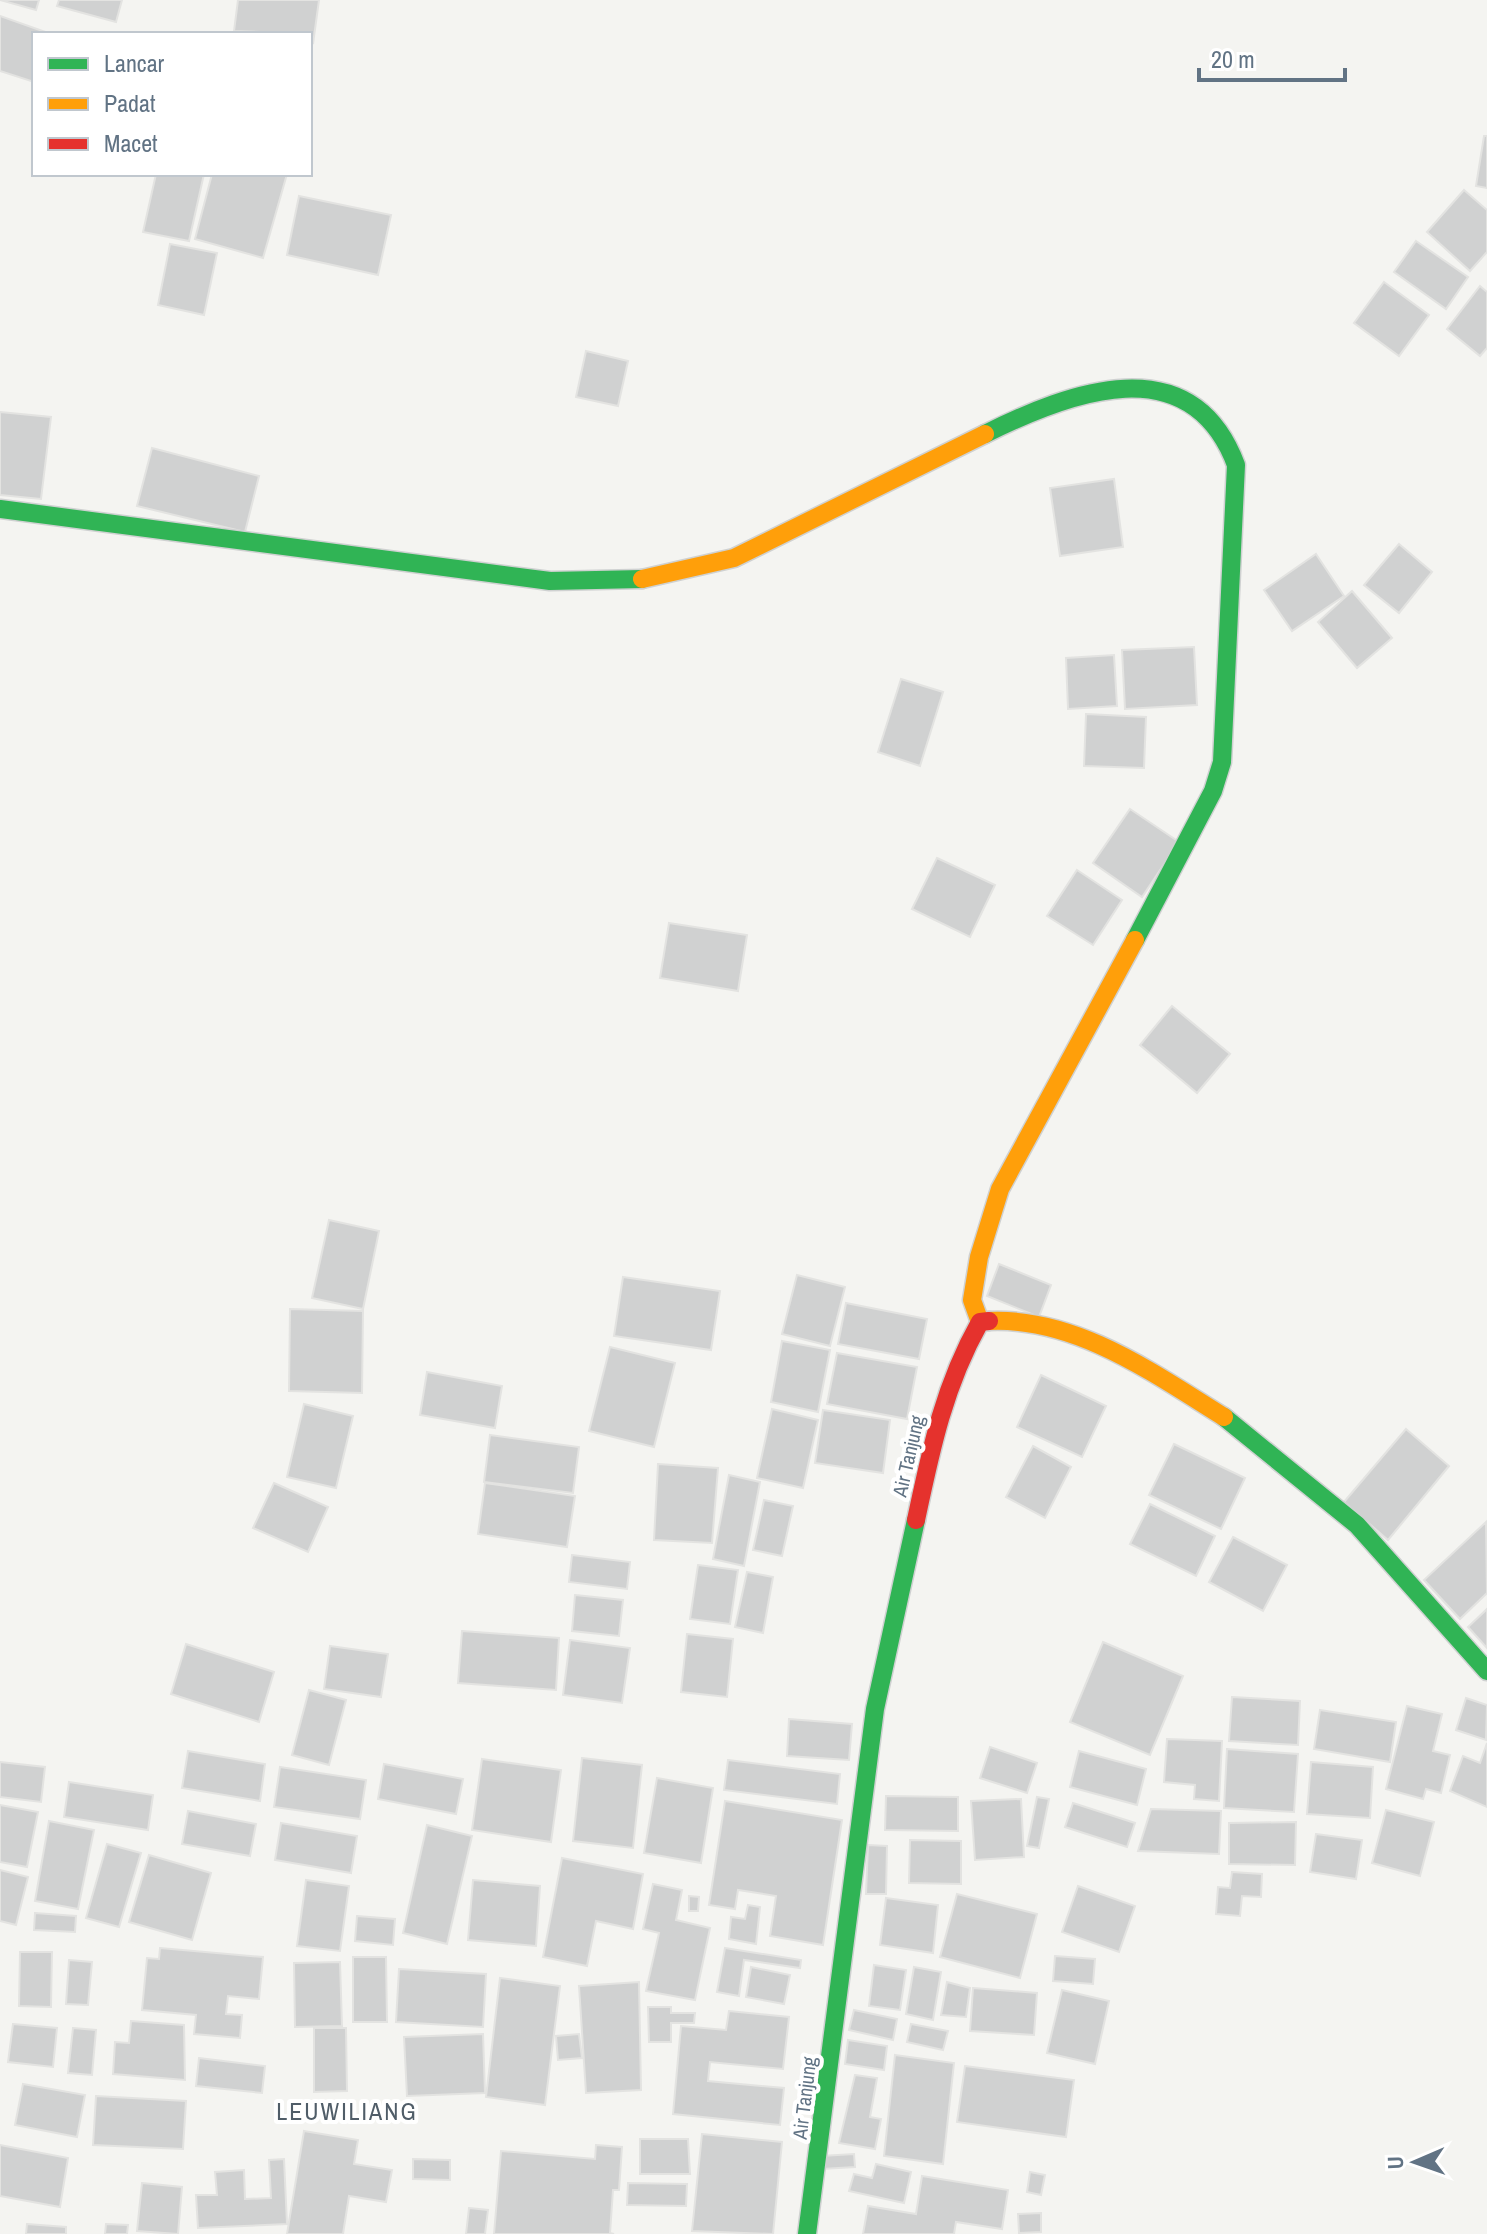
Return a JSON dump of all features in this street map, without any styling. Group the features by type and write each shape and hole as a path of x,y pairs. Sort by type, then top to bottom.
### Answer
{"street":[{"path":"0,509 550,581 640,580 734,558 1027,413 1069,399 1112,387 1148,389 1188,403 1214,424 1230,443 1236,465 1222,762 1213,791 1183,851 1000,1189 979,1257 972,1300 980,1322 1015,1320 1084,1337 1152,1372 1238,1426 1357,1525 1487,1671"},
{"name":"Air Tanjung","path":"807,2234 875,1709 935,1432 956,1365 980,1322"}],"building":[{"path":"0,0 39,0 36,10"},
{"path":"59,0 122,0 116,22 57,6"},
{"path":"238,0 319,0 313,44 312,32 234,31"},
{"path":"0,16 45,32 32,32 32,81 0,71"},
{"path":"1484,136 1487,136 1487,188 1476,186"},
{"path":"156,176 204,176 189,241 143,232"},
{"path":"211,176 286,176 263,258 195,239"},
{"path":"1464,190 1487,210 1487,252 1470,271 1427,232"},
{"path":"299,196 391,215 378,275 287,255"},
{"path":"1416,241 1468,277 1446,309 1394,272"},
{"path":"170,244 217,253 204,315 158,305"},
{"path":"1384,282 1429,315 1399,356 1354,323"},
{"path":"1480,286 1487,292 1487,348 1480,356 1447,329"},
{"path":"586,351 628,361 618,406 576,397"},
{"path":"0,412 51,417 41,499 0,495"},
{"path":"152,448 259,476 245,532 137,506"},
{"path":"1114,479 1123,547 1060,556 1050,488"},
{"path":"1399,544 1432,572 1399,613 1364,585"},
{"path":"1316,554 1344,596 1292,631 1264,590"},
{"path":"1352,591 1392,638 1357,668 1318,622"},
{"path":"1194,647 1197,705 1125,709 1122,650"},
{"path":"1114,655 1117,706 1068,709 1066,658"},
{"path":"901,679 943,692 920,766 878,752"},
{"path":"1086,714 1146,717 1144,768 1084,766"},
{"path":"1130,809 1179,842 1142,897 1093,863"},
{"path":"937,858 995,885 970,937 912,909"},
{"path":"1077,870 1122,900 1093,945 1047,916"},
{"path":"669,923 747,935 738,991 660,978"},
{"path":"1172,1006 1230,1054 1197,1093 1140,1045"},
{"path":"329,1220 379,1231 363,1309 312,1298"},
{"path":"999,1264 1051,1285 1039,1317 987,1296"},
{"path":"797,1275 845,1287 830,1346 782,1334"},
{"path":"623,1277 720,1291 711,1350 614,1336"},
{"path":"846,1303 927,1319 919,1359 838,1344"},
{"path":"290,1309 363,1311 362,1393 289,1391"},
{"path":"782,1341 830,1350 818,1412 771,1402"},
{"path":"610,1347 675,1363 654,1447 589,1431"},
{"path":"837,1353 917,1367 907,1419 827,1404"},
{"path":"427,1372 502,1386 495,1428 420,1415"},
{"path":"1041,1375 1106,1406 1082,1457 1017,1427"},
{"path":"304,1404 353,1416 336,1488 287,1477"},
{"path":"772,1409 818,1420 803,1488 757,1478"},
{"path":"823,1410 890,1420 883,1473 815,1463"},
{"path":"1406,1429 1449,1466 1388,1540 1344,1502"},
{"path":"490,1435 579,1447 573,1493 484,1482"},
{"path":"1174,1444 1245,1478 1221,1529 1149,1495"},
{"path":"1033,1446 1071,1467 1045,1518 1006,1497"},
{"path":"658,1464 718,1468 712,1543 654,1540"},
{"path":"729,1475 760,1482 744,1566 713,1559"},
{"path":"274,1483 328,1507 308,1552 253,1528"},
{"path":"485,1483 575,1496 567,1547 478,1534"},
{"path":"764,1500 793,1506 782,1556 753,1550"},
{"path":"1150,1504 1215,1536 1196,1576 1130,1544"},
{"path":"1486,1522 1487,1593 1460,1619 1424,1580"},
{"path":"1233,1537 1287,1565 1263,1611 1209,1582"},
{"path":"572,1555 630,1562 627,1589 569,1582"},
{"path":"698,1565 738,1570 730,1624 690,1619"},
{"path":"747,1572 773,1577 763,1633 735,1627"},
{"path":"575,1595 623,1600 619,1636 572,1631"},
{"path":"1487,1609 1487,1648 1468,1627"},
{"path":"462,1631 559,1638 556,1690 458,1683"},
{"path":"687,1634 733,1639 727,1697 681,1692"},
{"path":"570,1640 630,1648 622,1703 563,1695"},
{"path":"1103,1642 1183,1676 1150,1755 1070,1722"},
{"path":"186,1644 274,1672 259,1722 171,1694"},
{"path":"330,1646 388,1654 381,1697 324,1689"},
{"path":"309,1690 346,1700 329,1765 292,1755"},
{"path":"1232,1697 1300,1701 1298,1745 1229,1741"},
{"path":"1466,1698 1487,1705 1486,1740 1456,1730"},
{"path":"1407,1706 1442,1714 1433,1751 1450,1755 1441,1793 1426,1789 1423,1799 1386,1789"},
{"path":"1320,1710 1396,1722 1390,1762 1314,1749"},
{"path":"789,1719 852,1724 849,1760 787,1756"},
{"path":"1167,1739 1222,1741 1219,1801 1194,1799 1195,1785 1164,1782"},
{"path":"1487,1743 1487,1807 1450,1791 1463,1756 1480,1763"},
{"path":"990,1747 1037,1763 1027,1793 980,1778"},
{"path":"1227,1749 1298,1754 1294,1812 1224,1808"},
{"path":"188,1751 265,1764 260,1801 182,1788"},
{"path":"1079,1751 1146,1769 1137,1805 1070,1787"},
{"path":"582,1758 642,1765 633,1848 573,1841"},
{"path":"482,1759 561,1770 551,1842 472,1830"},
{"path":"728,1760 840,1774 837,1804 724,1790"},
{"path":"0,1762 45,1767 41,1802 0,1797"},
{"path":"1311,1762 1373,1767 1370,1818 1307,1814"},
{"path":"384,1764 463,1779 456,1814 378,1799"},
{"path":"280,1767 366,1780 360,1819 274,1807"},
{"path":"657,1778 713,1788 701,1863 644,1853"},
{"path":"69,1782 153,1795 148,1830 64,1817"},
{"path":"886,1796 958,1797 958,1831 885,1830"},
{"path":"1037,1797 1049,1799 1039,1848 1027,1846"},
{"path":"1021,1799 1024,1857 975,1860 971,1801"},
{"path":"725,1801 842,1820 823,1945 770,1936 776,1896 738,1890 735,1909 709,1905"},
{"path":"1073,1803 1135,1823 1127,1847 1065,1827"},
{"path":"0,1805 38,1812 27,1867 0,1862"},
{"path":"1151,1809 1221,1811 1219,1854 1138,1851"},
{"path":"1386,1810 1434,1822 1420,1876 1372,1863"},
{"path":"188,1811 256,1824 250,1856 182,1844"},
{"path":"49,1821 94,1830 78,1909 35,1901"},
{"path":"1296,1822 1295,1865 1229,1864 1229,1823"},
{"path":"281,1823 357,1836 351,1873 275,1860"},
{"path":"427,1825 472,1836 447,1944 403,1933"},
{"path":"1316,1834 1362,1840 1356,1879 1310,1872"},
{"path":"910,1840 961,1841 961,1884 909,1883"},
{"path":"107,1844 141,1853 119,1927 86,1918"},
{"path":"868,1845 887,1846 886,1894 866,1894"},
{"path":"149,1855 211,1873 192,1940 129,1922"},
{"path":"562,1858 643,1874 633,1929 596,1921 587,1966 543,1957"},
{"path":"0,1870 28,1877 16,1925 0,1921"},
{"path":"1232,1872 1262,1874 1261,1897 1242,1896 1240,1916 1216,1914 1218,1887 1230,1888"},
{"path":"306,1880 349,1886 340,1951 297,1946"},
{"path":"473,1880 540,1886 536,1946 468,1940"},
{"path":"653,1884 682,1890 676,1920 710,1928 695,2000 646,1991 659,1933 643,1929"},
{"path":"1078,1886 1135,1906 1119,1952 1062,1932"},
{"path":"957,1894 1037,1914 1020,1978 940,1957"},
{"path":"689,1896 699,1897 698,1911 689,1911"},
{"path":"886,1898 938,1905 933,1953 880,1945"},
{"path":"748,1905 760,1907 756,1944 729,1939 731,1917 745,1919"},
{"path":"35,1913 76,1916 75,1932 34,1930"},
{"path":"357,1916 395,1919 393,1945 355,1941"},
{"path":"160,1948 263,1957 259,1999 228,1996 226,2014 242,2015 240,2038 194,2034 196,2015 142,2010 147,1958 159,1959"},
{"path":"725,1948 801,1960 800,1968 744,1960 739,1996 717,1992"},
{"path":"20,1952 52,1952 51,2007 19,2006"},
{"path":"1055,1956 1095,1959 1093,1984 1053,1981"},
{"path":"353,1957 386,1957 387,2022 353,2022"},
{"path":"69,1960 92,1962 88,2005 66,2004"},
{"path":"340,1962 342,2026 295,2027 294,1963"},
{"path":"874,1965 906,1970 900,2010 869,2006"},
{"path":"751,1967 790,1975 784,2004 746,1997"},
{"path":"914,1967 941,1972 933,2020 906,2014"},
{"path":"399,1969 486,1974 483,2027 396,2022"},
{"path":"500,1978 560,1986 545,2105 486,2097"},
{"path":"639,1982 641,2090 586,2093 579,1986"},
{"path":"947,1982 970,1988 966,2017 941,2015"},
{"path":"973,1988 1037,1993 1034,2035 970,2031"},
{"path":"1062,1990 1109,2001 1095,2064 1047,2053"},
{"path":"648,2007 671,2007 671,2013 695,2013 694,2023 671,2023 671,2042 649,2042"},
{"path":"854,2010 897,2019 893,2040 849,2030"},
{"path":"729,2011 789,2017 783,2069 710,2062 708,2081 784,2088 780,2125 673,2114 681,2026 726,2030"},
{"path":"131,2021 184,2025 185,2080 113,2074 115,2042 129,2043"},
{"path":"13,2024 57,2028 53,2067 8,2062"},
{"path":"911,2024 948,2031 943,2050 907,2042"},
{"path":"73,2028 96,2030 92,2075 68,2073"},
{"path":"314,2028 346,2028 347,2091 314,2092"},
{"path":"483,2034 485,2093 407,2096 404,2037"},
{"path":"579,2034 582,2058 558,2060 556,2036"},
{"path":"848,2040 887,2046 884,2070 845,2064"},
{"path":"895,2055 954,2063 943,2164 884,2156"},
{"path":"199,2058 265,2066 262,2093 196,2086"},
{"path":"965,2066 1074,2080 1066,2137 957,2122"},
{"path":"855,2075 877,2078 870,2117 881,2119 875,2149 839,2143"},
{"path":"23,2084 85,2095 77,2137 15,2125"},
{"path":"96,2096 186,2101 183,2149 93,2145"},
{"path":"304,2131 358,2140 354,2164 392,2170 386,2202 349,2196 343,2234 287,2234"},
{"path":"702,2134 782,2142 773,2234 692,2231"},
{"path":"640,2139 688,2139 690,2174 640,2174"},
{"path":"0,2145 68,2158 60,2207 0,2196"},
{"path":"596,2145 622,2147 619,2190 613,2190 610,2233 614,2234 494,2234 501,2151 595,2159"},
{"path":"854,2154 855,2167 822,2169 821,2156"},
{"path":"284,2159 287,2224 198,2228 196,2195 217,2195 215,2172 244,2170 245,2199 271,2198 269,2160"},
{"path":"413,2159 450,2160 450,2180 413,2179"},
{"path":"876,2164 911,2172 904,2203 849,2191 854,2174 872,2178"},
{"path":"1030,2172 1045,2175 1041,2195 1027,2192"},
{"path":"922,2176 1008,2190 1002,2229 956,2222 954,2234 863,2234 868,2206 916,2214"},
{"path":"142,2183 182,2187 178,2234 137,2231"},
{"path":"628,2183 687,2184 686,2206 627,2205"},
{"path":"469,2208 488,2210 485,2234 466,2234"},
{"path":"1041,2213 1041,2232 1019,2233 1018,2214"},
{"path":"27,2224 66,2227 66,2234 26,2234"},
{"path":"106,2224 128,2225 127,2234 105,2234"}],"traffic: fast":[{"path":"985,434 1053,404 1089,394 1125,389 1159,391 1190,404 1216,427 1236,465 1222,762 1213,791 1135,940"},
{"path":"0,509 550,581 642,579"},
{"path":"1224,1417 1357,1525 1487,1671"},
{"path":"807,2234 875,1709 916,1520"}],"traffic: slow":[{"path":"642,579 734,558 985,434"},
{"path":"980,1322 972,1300 979,1257 1000,1189 1135,940"},
{"path":"989,1321 1021,1322 1083,1338 1141,1366 1224,1417"}],"traffic: jam":[{"path":"916,1520 933,1443 948,1394 980,1322 989,1321"}],"district":[{"name":"LEUWILIANG","path":"347,2111"}]}
